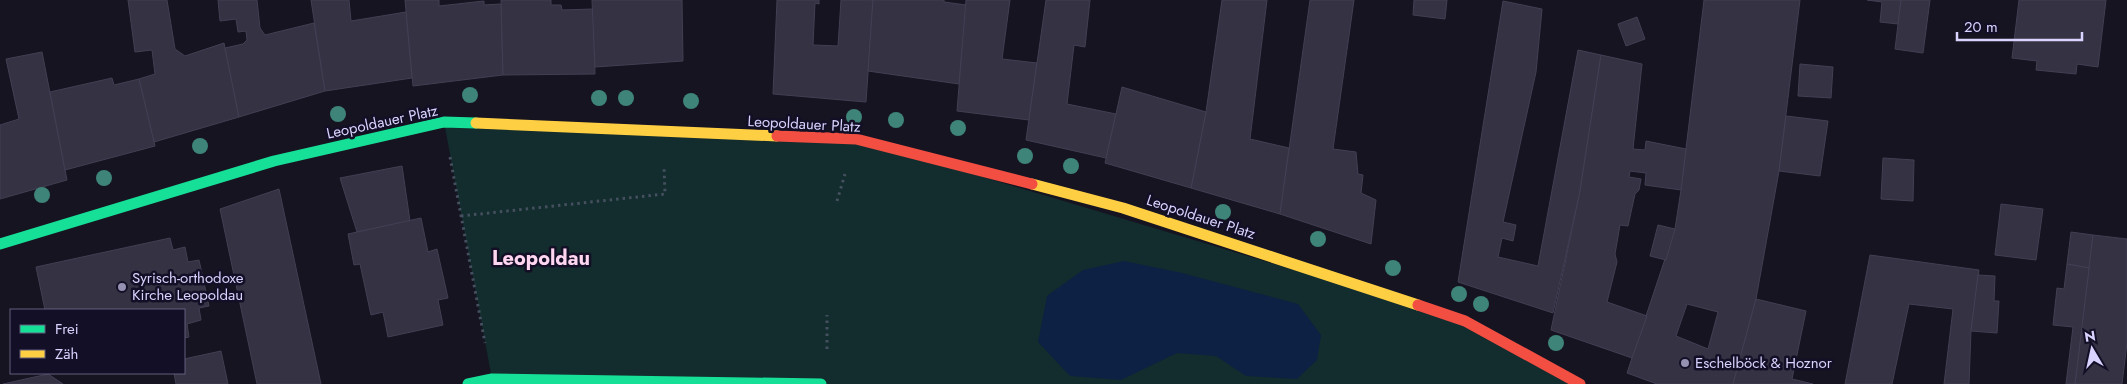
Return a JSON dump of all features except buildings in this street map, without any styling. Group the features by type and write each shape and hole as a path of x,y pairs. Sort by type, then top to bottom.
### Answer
{"street":[{"name":"Leopoldauer Platz","path":"0,244 274,161 444,122 856,140 1123,208 1465,321 1580,384"},
{"path":"468,384 492,379 821,384"}],"path":[{"path":"444,122 492,379"},
{"path":"461,216 665,194 662,131"}],"green space":[{"path":"444,122 856,139 1465,321 1581,384 821,384 492,379"}],"water":[{"path":"1124,261 1182,273 1298,304 1321,335 1317,360 1297,379 1246,376 1216,356 1177,353 1121,380 1070,376 1038,342 1047,296 1083,270"}],"traffic: fast":[{"path":"0,244 274,161 444,122 476,123"},
{"path":"468,384 492,379 821,384"}],"traffic: slow":[{"path":"476,123 777,136"},
{"path":"1032,184 1123,208 1418,305"}],"traffic: jam":[{"path":"777,136 856,139 1032,184"},
{"path":"1418,305 1465,321 1580,384"}],"place":[{"name":"Syrisch-orthodoxe Kirche Leopoldau","path":"122,287"},
{"name":"Eschelböck & Hoznor","path":"1685,363"}],"district":[{"name":"Leopoldau","path":"541,258"}]}
